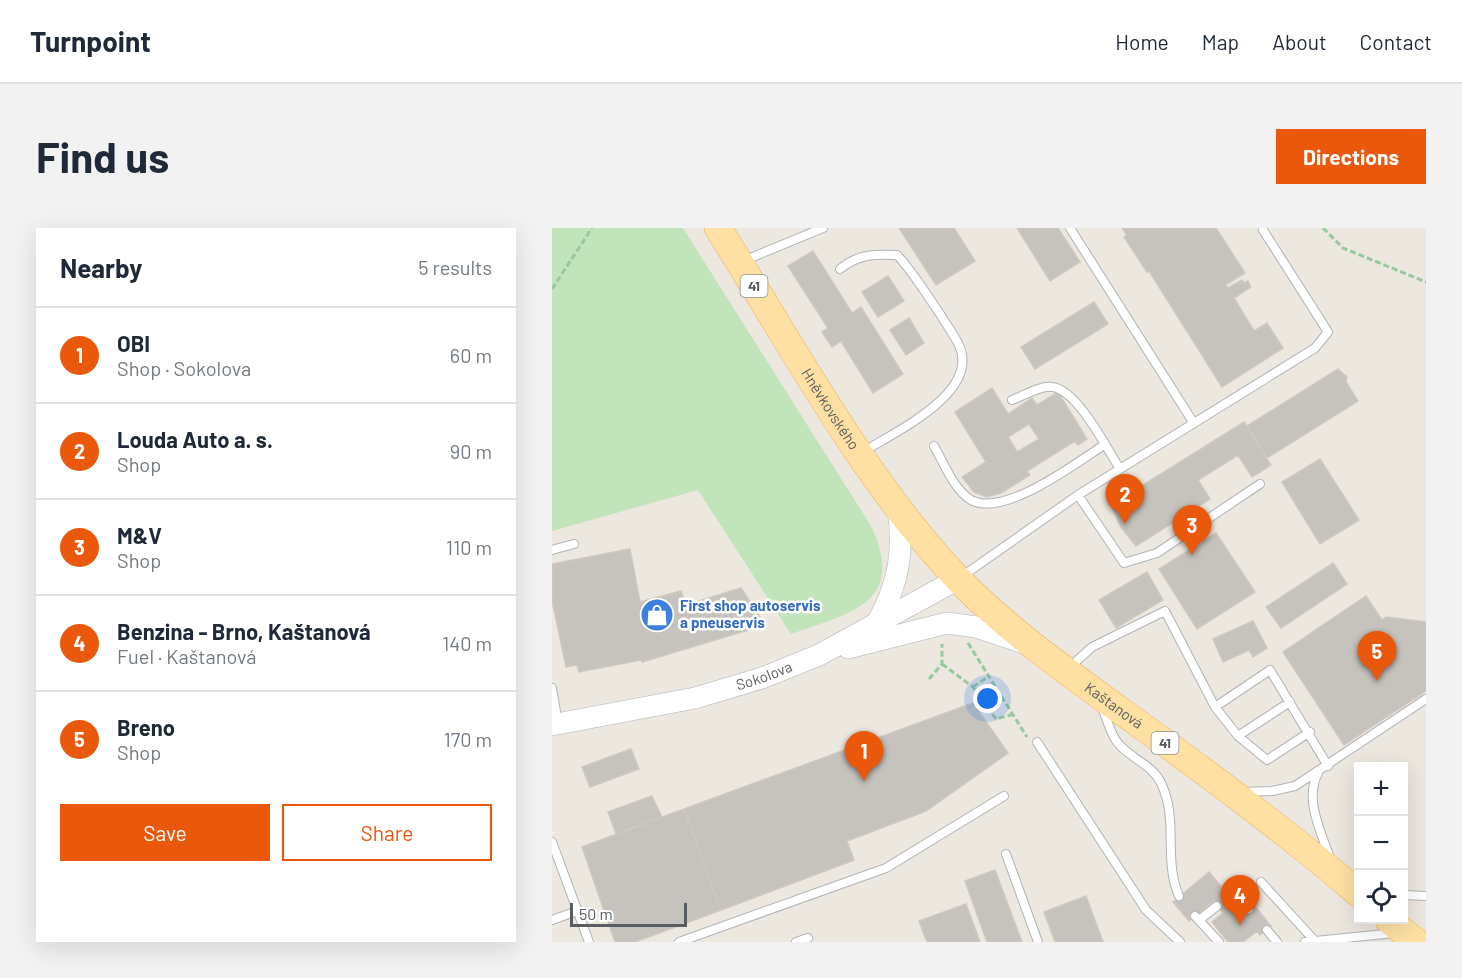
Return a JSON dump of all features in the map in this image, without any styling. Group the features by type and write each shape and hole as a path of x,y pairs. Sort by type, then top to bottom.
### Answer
{"main road":[{"name":"Hněvkovského","path":"718,228 860,453 898,507 958,579"},
{"name":"Kaštanová","path":"958,579 1032,646 1347,877"}],"street":[{"path":"877,623 893,595 898,574 901,535 898,507"},
{"name":"Sokolova","path":"555,724 694,698 762,678 819,655 958,579"},
{"path":"819,655 947,623 976,627 1032,646"}],"lane":[{"path":"740,263 823,228"},
{"path":"1070,228 1193,422"},
{"path":"958,579 1078,495 1315,348 1328,332 1263,230"},
{"path":"840,269 850,260 868,253 897,255 910,269 960,347 962,362 958,378 946,398 860,453"},
{"path":"1012,400 1050,386 1062,389 1078,405 1120,469"},
{"path":"934,446 957,486 970,499 984,505 1004,502 1032,488 1104,445"},
{"path":"1078,495 1124,564 1157,553 1260,484"},
{"path":"552,550 574,544"},
{"path":"1066,671 1092,647 1166,611 1215,707 1238,736 1267,760 1310,732"},
{"path":"1215,707 1270,670 1310,732 1328,766"},
{"path":"552,688 555,724"},
{"path":"1096,694 1117,742 1153,772 1161,783 1170,811 1171,864 1174,884 1179,896"},
{"path":"1233,792 1283,790 1295,786 1426,699"},
{"path":"1238,736 1290,702"},
{"path":"1037,742 1146,910 1180,942"},
{"path":"1319,772 1313,789 1314,808 1347,877"},
{"path":"678,942 886,867 1004,796"},
{"path":"552,842 589,942"},
{"path":"1006,854 1038,942"},
{"path":"1262,882 1310,941 1403,931"},
{"path":"1229,895 1240,896 1249,909"},
{"path":"1408,895 1426,896"},
{"path":"1217,906 1197,918 1219,942"},
{"path":"552,920 577,911"},
{"path":"1267,930 1277,942"},
{"path":"796,942 808,938"}],"path":[{"path":"552,290 592,228"},
{"path":"1323,228 1343,248 1426,282"},
{"path":"961,638 966,640 1028,738 1037,742"},
{"path":"929,679 942,664 942,646"},
{"path":"942,664 973,687 996,718 1012,712"},
{"path":"973,687 989,676"}],"green space":[{"path":"552,228 683,228 871,526 880,552 882,572 877,588 867,601 834,619 791,634 698,490 552,531"}],"building":[{"path":"899,228 954,228 975,261 936,285"},
{"path":"1017,228 1058,228 1080,262 1050,281"},
{"path":"1122,228 1216,228 1245,273 1225,285 1228,288 1242,280 1244,283 1248,281 1251,287 1234,298 1254,331 1267,323 1283,348 1222,387 1149,271 1147,272 1124,237 1127,235"},
{"path":"813,251 852,313 861,307 903,374 873,393 841,341 832,347 822,332 828,328 788,266"},
{"path":"888,276 904,301 878,317 862,292"},
{"path":"1094,302 1108,324 1035,369 1021,347"},
{"path":"909,318 924,343 906,355 890,330"},
{"path":"1338,369 1347,377 1346,382 1358,401 1267,458 1247,426"},
{"path":"992,388 1008,414 1032,398 1037,405 1058,392 1087,439 1078,445 1075,441 1027,471 1030,475 1001,493 987,497 974,492 962,477 986,462 955,412","holes":["1029,424 1039,439 1017,452 1008,437"]},
{"path":"1244,422 1271,465 1252,477 1238,455 1198,480 1210,499 1136,546 1121,527 1111,505"},
{"path":"1320,459 1359,520 1320,544 1282,482"},
{"path":"1216,533 1255,592 1197,629 1159,569"},
{"name":"First shop autoservis a pneuservis","path":"630,549 640,602 681,591 686,605 741,588 765,625 642,662 641,660 579,672 577,665 566,667 552,600 552,564"},
{"path":"1333,563 1347,584 1281,628 1266,607"},
{"path":"1147,572 1163,600 1116,628 1099,600"},
{"path":"1366,596 1382,620 1386,617 1426,622 1426,691 1344,745 1283,652"},
{"path":"1253,621 1267,648 1253,657 1249,650 1223,662 1213,639"},
{"path":"973,703 1008,753 926,811 847,841 854,860 721,910 684,809"},
{"path":"631,749 639,769 590,787 582,767"},
{"path":"652,796 662,817 616,834 608,812"},
{"path":"684,809 721,910 635,942 615,942 582,847"},
{"path":"995,870 1022,942 987,942 965,881"},
{"path":"1209,872 1235,903 1223,913 1214,901 1189,921 1173,902"},
{"path":"1086,896 1103,942 1055,942 1044,912"},
{"path":"1235,903 1244,913 1254,905 1271,926 1260,935 1257,931 1243,942 1228,942 1212,922"},
{"path":"966,904 980,942 927,942 919,921"}],"place":[{"name":"Louda Auto a. s.","path":"1125,524"},
{"name":"M&V","path":"1192,555"},
{"name":"First shop autoservis a pneuservis","path":"657,615"},
{"name":"Breno","path":"1377,681"},
{"name":"OBI","path":"864,781"},
{"name":"Benzina - Brno, Kaštanová","path":"1240,925"}]}
